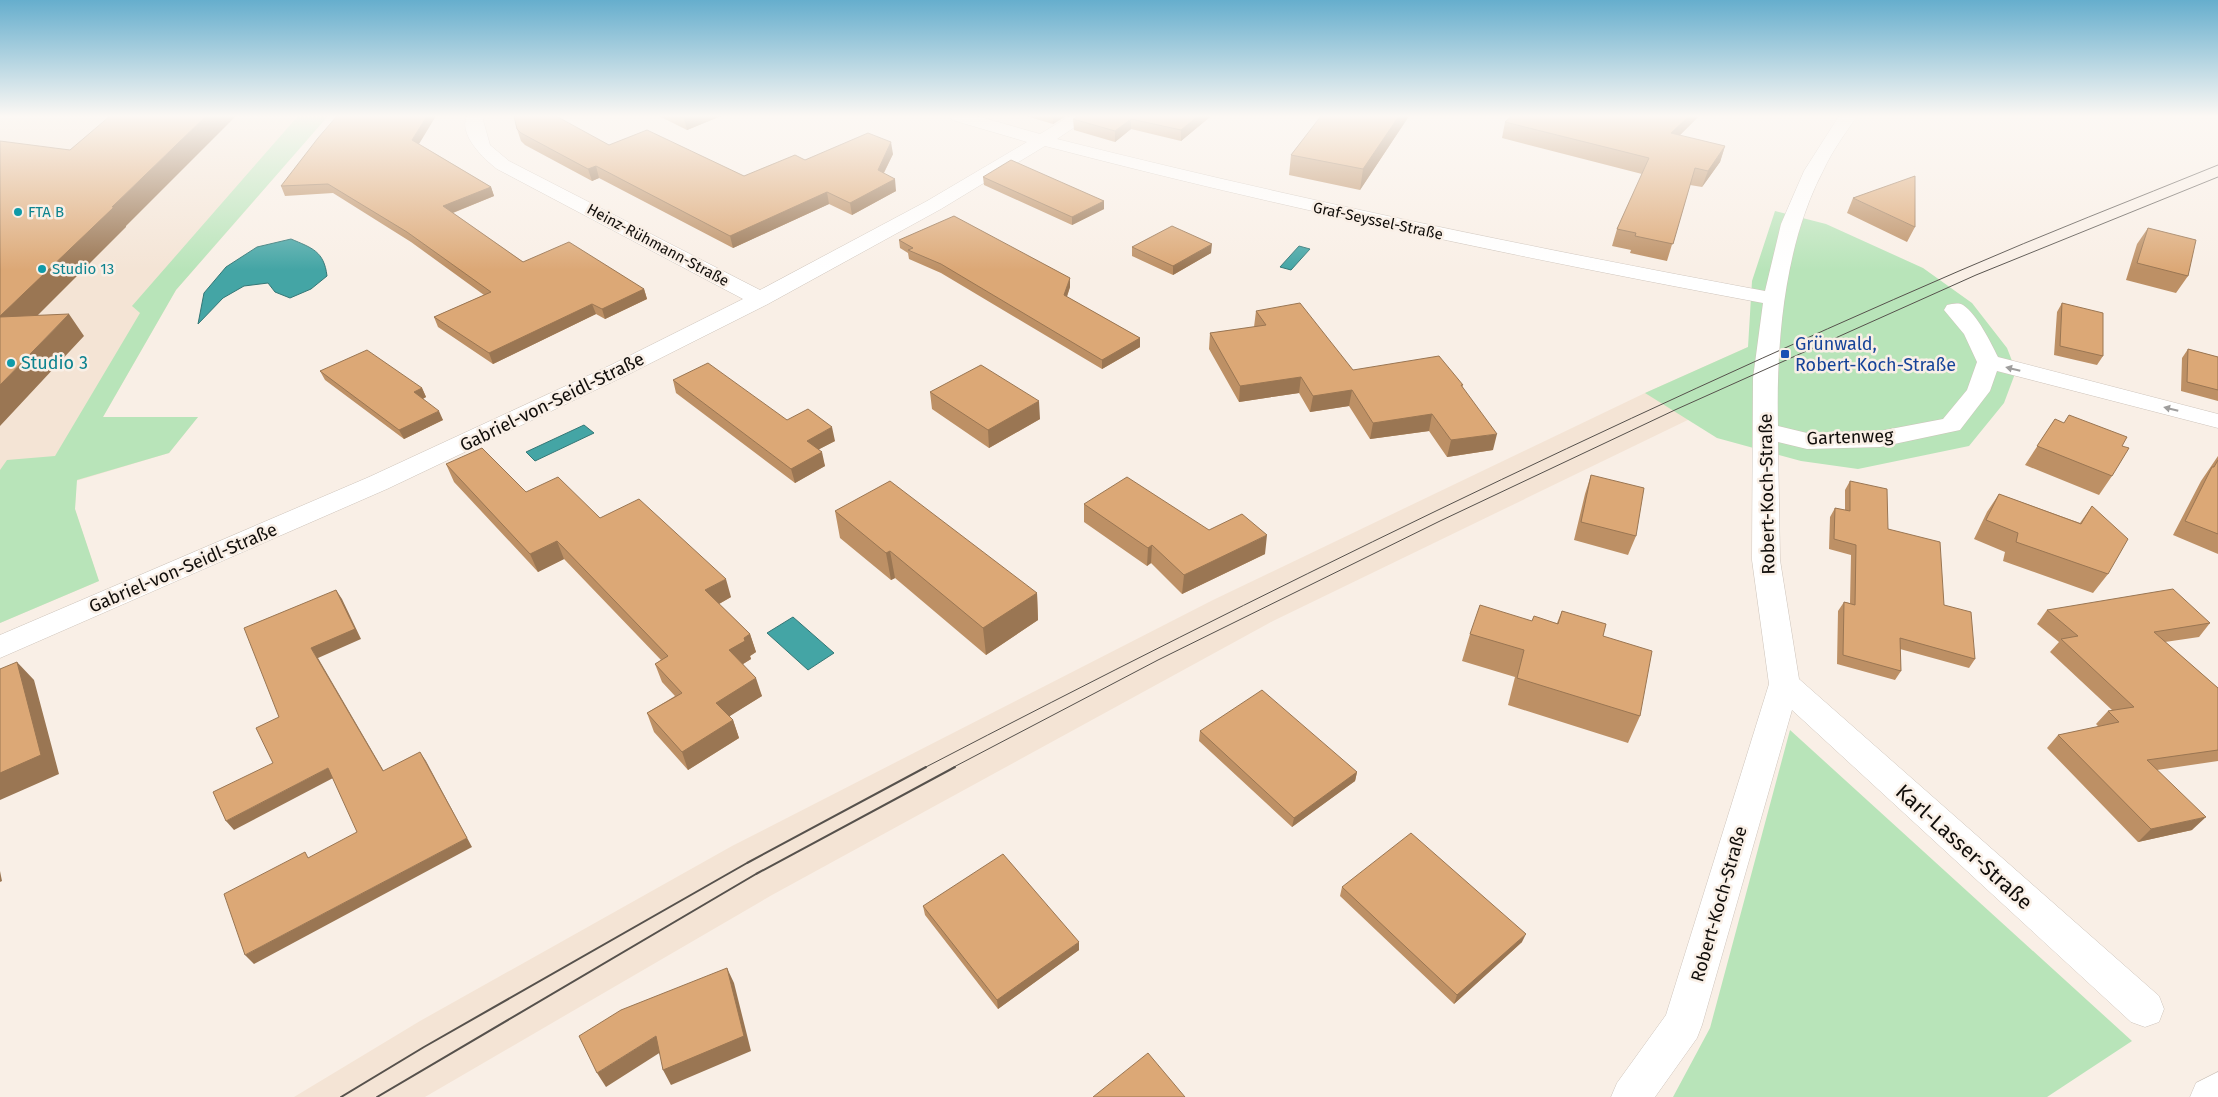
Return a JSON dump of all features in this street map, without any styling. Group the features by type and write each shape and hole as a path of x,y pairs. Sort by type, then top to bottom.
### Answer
{"street":[{"name":"Heinz-Rühmann-Straße","path":"507,167 760,299"},
{"name":"Gabriel-von-Seidl-Straße","path":"0,647 378,484 555,401 760,299 934,205 997,167"},
{"name":"Graf-Seyssel-Straße","path":"1152,167 1273,197 1498,247 1774,299"},
{"name":"Robert-Koch-Straße","path":"1630,1097 1683,1025 1784,684 1766,560 1765,378 1774,299 1791,224 1816,167"},
{"path":"1955,310 1974,332 1989,362 2218,421"},
{"name":"Gartenweg","path":"1764,432 1807,441 1880,440 1951,425 1978,391 1989,362"},
{"name":"Karl-Lasser-Straße","path":"1784,684 2145,1009"},
{"path":"2210,1097 2218,1092"}],"shaded area":[{"path":"0,167 283,167 176,290 103,417 198,417 169,453 76,481 75,509 99,581 0,623"},
{"path":"1748,347 1727,401 1273,621 772,895 425,1097 294,1097 420,1021 732,846 1213,600 1645,393"}],"green space":[{"path":"253,167 283,167 176,290 103,417 198,417 169,453 77,480 75,509 99,581 0,623 0,470 7,460 55,456 140,313 132,306"},
{"path":"1775,211 1826,224 1923,268 1972,303 2007,348 2016,371 2004,403 1969,446 1858,469 1801,461 1717,438 1645,393 1748,347 1752,281"},
{"path":"1790,730 2132,1041 2047,1097 1673,1097 1710,1028"}],"water":[{"path":"291,239 311,248 320,256 327,276 311,289 290,298 275,292 268,283 244,286 223,298 198,324 204,293 226,267 257,247"},
{"path":"1299,246 1310,249 1291,270 1280,267"},
{"path":"584,425 594,433 535,461 526,452"},
{"path":"793,617 834,653 808,670 767,633"}],"building":[{"path":"0,167 153,167 112,207 114,207 0,316"},
{"path":"295,167 458,167 491,187 443,206 523,262 569,242 644,289 602,309 592,304 489,353 434,317 491,292 407,232 328,184 281,186"},
{"path":"598,167 725,167 744,176 765,167 879,167 878,170 895,179 850,203 827,192 730,236"},
{"path":"999,167 1027,167 1104,201 1072,217 983,177"},
{"path":"1645,167 1711,167 1708,171 1695,168 1673,244 1635,236 1636,233 1617,229"},
{"path":"1915,176 1915,227 1853,198"},
{"path":"954,216 1070,278 1064,295 1140,338 1102,360 941,264 908,250 913,248 899,240"},
{"path":"1172,226 1212,244 1173,266 1132,247"},
{"path":"2148,228 2196,240 2188,276 2137,263"},
{"path":"1300,303 1353,370 1439,356 1463,385 1461,385 1497,434 1451,440 1432,414 1373,423 1352,390 1313,396 1301,377 1240,386 1210,333 1266,325 1256,311"},
{"path":"2062,303 2103,313 2103,356 2060,346"},
{"path":"69,314 0,385 0,317"},
{"path":"2188,349 2218,357 2218,390 2187,382"},
{"path":"367,350 422,388 414,392 439,411 399,430 320,371"},
{"path":"708,363 787,420 808,409 832,427 807,441 822,452 791,469 673,380"},
{"path":"981,365 1039,401 988,430 930,392"},
{"path":"2069,415 2127,437 2122,446 2129,448 2112,476 2037,446 2055,419 2064,423"},
{"path":"482,448 526,492 558,477 600,518 639,499 726,579 705,590 750,634 744,638 745,641 729,650 756,678 716,703 733,720 682,752 647,713 682,693 655,664 668,656 557,541 530,554 446,464"},
{"path":"2218,460 2218,534 2185,521 2212,467 2214,467"},
{"path":"1591,475 1644,488 1636,536 1581,522"},
{"path":"1127,477 1209,530 1242,514 1267,535 1184,575 1152,545 1148,548 1084,504"},
{"path":"890,481 1037,593 983,628 890,551 886,553 835,511"},
{"path":"1850,481 1887,489 1888,529 1940,542 1944,605 1971,612 1975,659 1900,638 1901,671 1843,655 1844,602 1855,605 1856,545 1834,539 1835,508 1850,511"},
{"path":"1999,494 2081,524 2092,506 2128,539 2108,574 2016,542 2018,533 1986,520"},
{"path":"2173,589 2210,623 2154,632 2218,688 2218,750 2147,760 2206,817 2151,829 2058,735 2119,722 2108,711 2134,707 2061,639 2078,636 2047,610"},
{"path":"336,590 355,629 311,648 383,771 420,752 467,838 245,955 224,894 305,852 308,858 357,832 328,768 226,821 213,792 273,763 256,728 279,717 244,628"},
{"path":"1480,605 1532,621 1534,616 1558,624 1562,611 1606,624 1603,636 1652,651 1640,716 1517,678 1524,650 1470,634"},
{"path":"17,662 41,755 0,773 0,669"},
{"path":"1262,690 1357,772 1294,818 1200,731"},
{"path":"1411,833 1526,934 1457,995 1342,887"},
{"path":"1003,854 1079,942 997,1000 923,906"},
{"path":"727,968 744,1036 663,1070 656,1036 597,1073 579,1036 621,1010"},
{"path":"1148,1053 1185,1097 1093,1097"}],"tram line":[{"path":"924,768 1308,573 1697,388 1959,271 2213,167"},
{"path":"952,768 1158,660 1440,521 1677,409 1976,275 2218,177"},
{"path":"341,1097 424,1047 747,863 926,767"},
{"path":"377,1097 756,874 955,767"}],"place":[{"name":"FTA B","path":"18,212"},
{"name":"Studio 13","path":"42,269"},
{"name":"Grünwald, Robert-Koch-Straße","path":"1785,354"},
{"name":"Studio 3","path":"11,363"}]}
